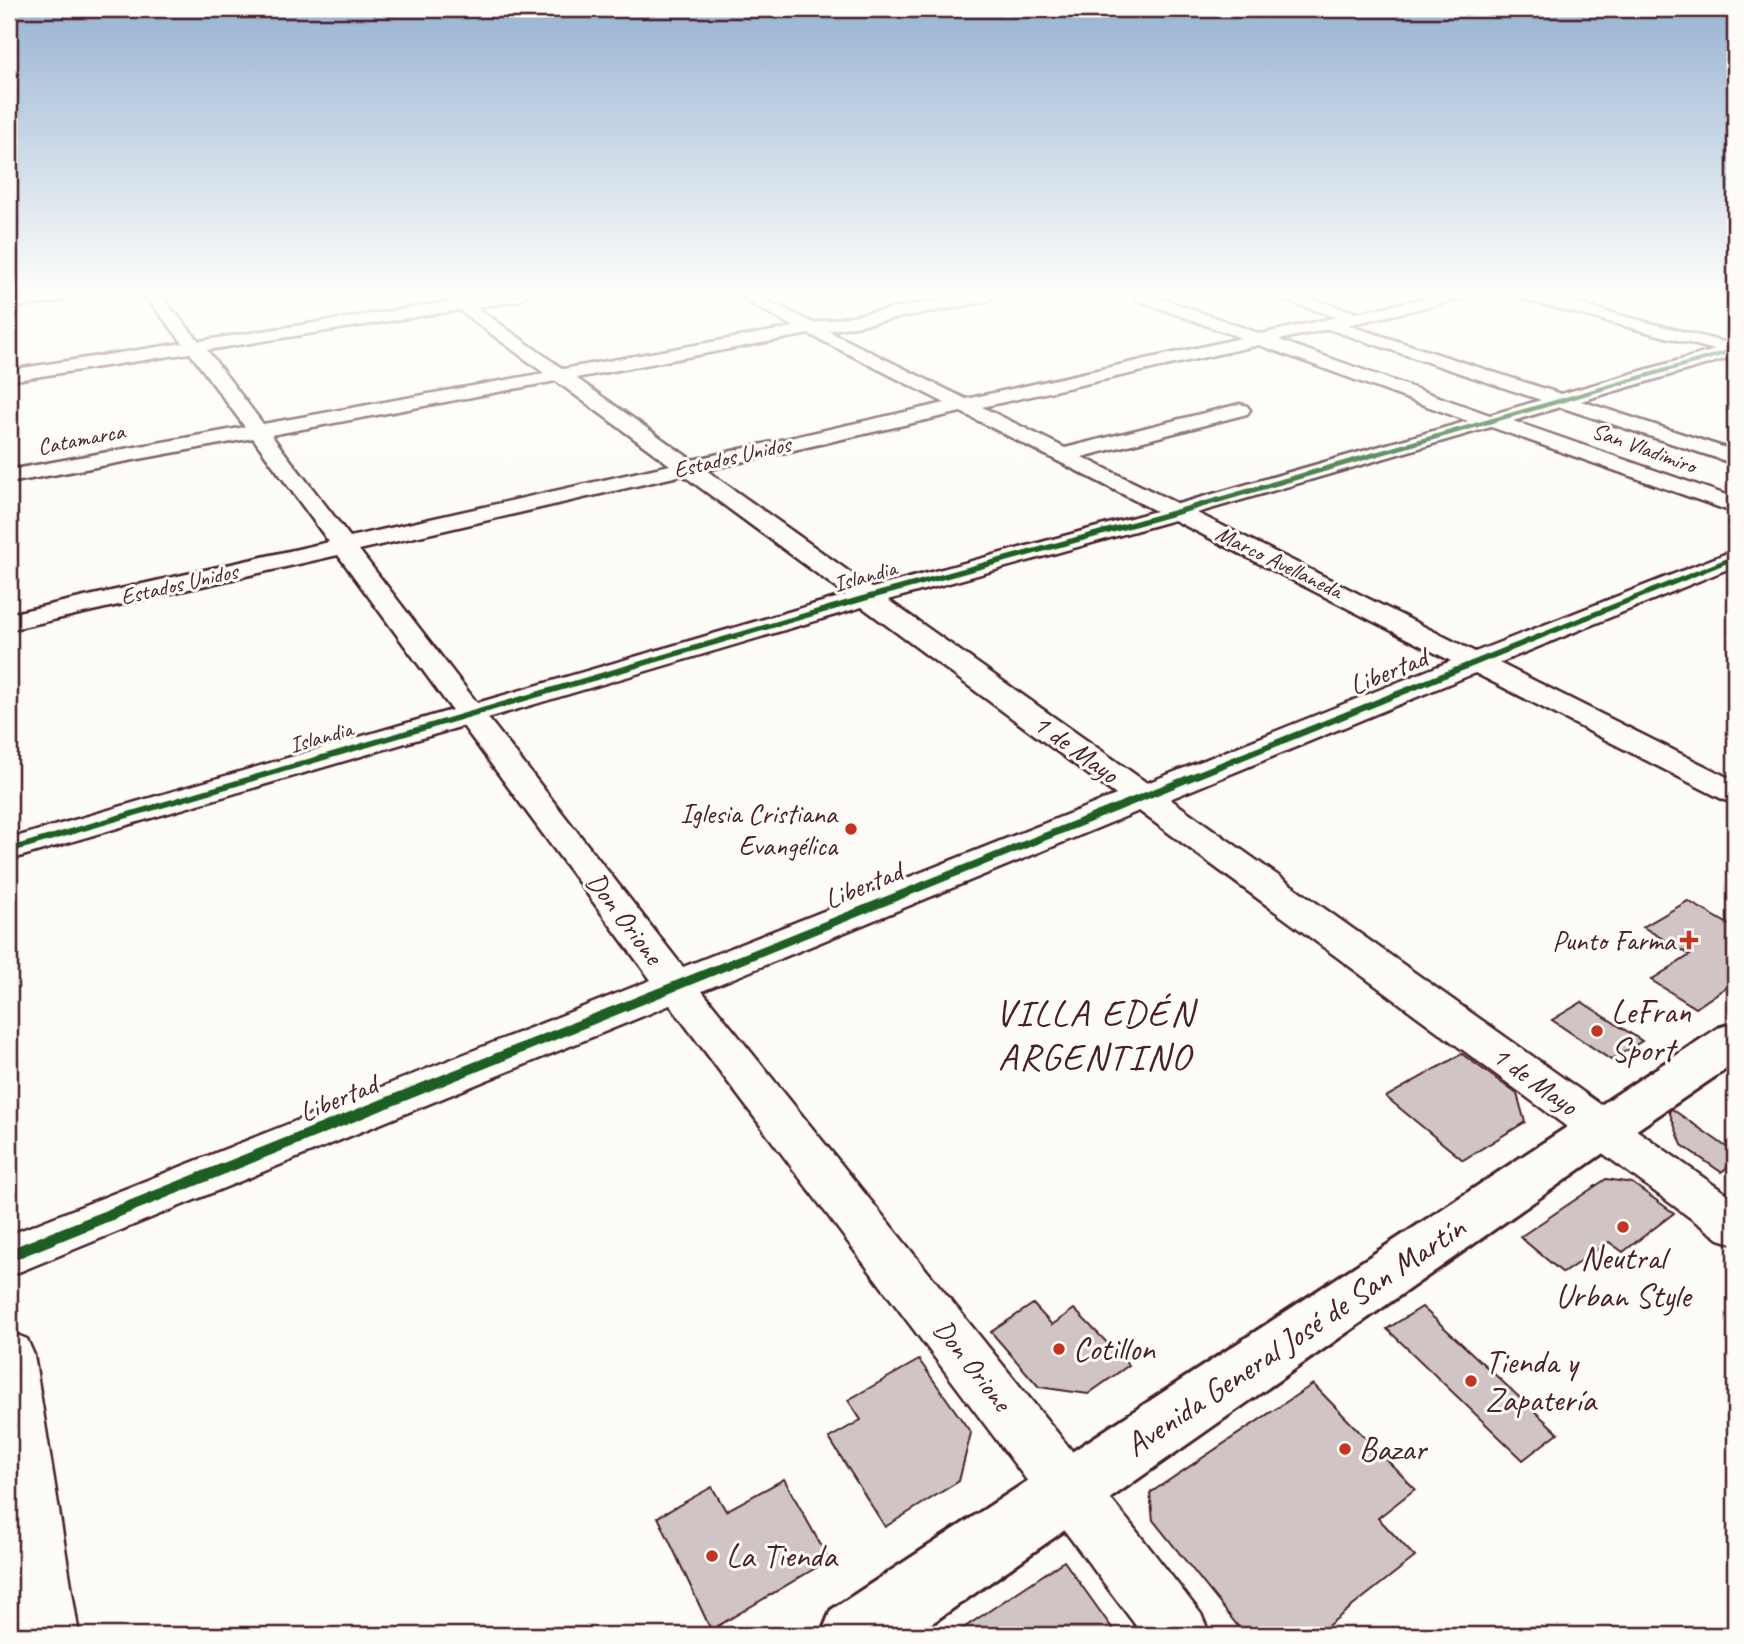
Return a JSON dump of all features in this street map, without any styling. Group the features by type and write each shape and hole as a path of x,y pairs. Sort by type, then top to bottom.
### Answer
{"main road":[{"name":"Avenida General José de San Martín","path":"856,1635 1601,1128 1735,1040"}],"street":[{"path":"9,376 30,373"},
{"name":"Don Orione","path":"214,373 676,985 1070,1489 1180,1635"},
{"name":"Catamarca","path":"9,477 566,373"},
{"name":"Marco Avellaneda","path":"899,373 1735,793"},
{"name":"Estados Unidos","path":"9,622 1109,373"},
{"name":"San Vladimiro","path":"1356,373 1735,506"},
{"path":"1477,373 1735,457"},
{"name":"Islandia","path":"9,850 865,598 1177,512 1656,373"},
{"name":"1 de Mayo","path":"559,374 1735,1225"},
{"path":"1064,455 1240,411"},
{"name":"Libertad","path":"9,1256 1475,660 1735,557"},
{"path":"9,1355 49,1635"}],"building":[{"path":"1688,901 1735,928 1735,981 1696,1008 1651,980 1690,955 1643,927"},
{"name":"LeFran Sport","path":"1582,1002 1642,1041 1611,1060 1552,1020"},
{"path":"1462,1054 1517,1094 1525,1122 1463,1160 1386,1097"},
{"path":"1672,1109 1735,1153 1735,1162 1721,1172 1682,1145 1669,1111"},
{"path":"1606,1179 1632,1183 1674,1213 1623,1252 1609,1242 1563,1273 1520,1237"},
{"name":"Cotillon","path":"1033,1304 1052,1325 1074,1309 1129,1365 1088,1394 1039,1387 991,1332"},
{"name":"Tienda y Zapatería","path":"1422,1307 1558,1433 1523,1460 1387,1329"},
{"path":"919,1360 971,1433 959,1481 885,1527 829,1438 861,1420 848,1400"},
{"path":"1313,1384 1415,1489 1378,1518 1415,1557 1316,1635 1245,1635 1153,1520 1150,1493"},
{"path":"784,1479 829,1560 711,1630 658,1517 712,1487 726,1511"},
{"path":"1064,1561 1117,1635 953,1635"}],"cycle path":[{"path":"9,850 865,598 1177,512 1657,373"},
{"path":"9,1256 1735,557"}],"place":[{"name":"Iglesia Cristiana Evangélica","path":"851,829"},
{"name":"Punto Farma","path":"1689,940"},
{"name":"LeFran Sport","path":"1597,1031"},
{"name":"Neutral Urban Style","path":"1623,1227"},
{"name":"Cotillon","path":"1059,1349"},
{"name":"Tienda y Zapatería","path":"1471,1381"},
{"name":"Bazar","path":"1345,1449"},
{"name":"La Tienda","path":"712,1556"}],"district":[{"name":"VILLA EDÉN ARGENTINO","path":"1095,1034"}]}
